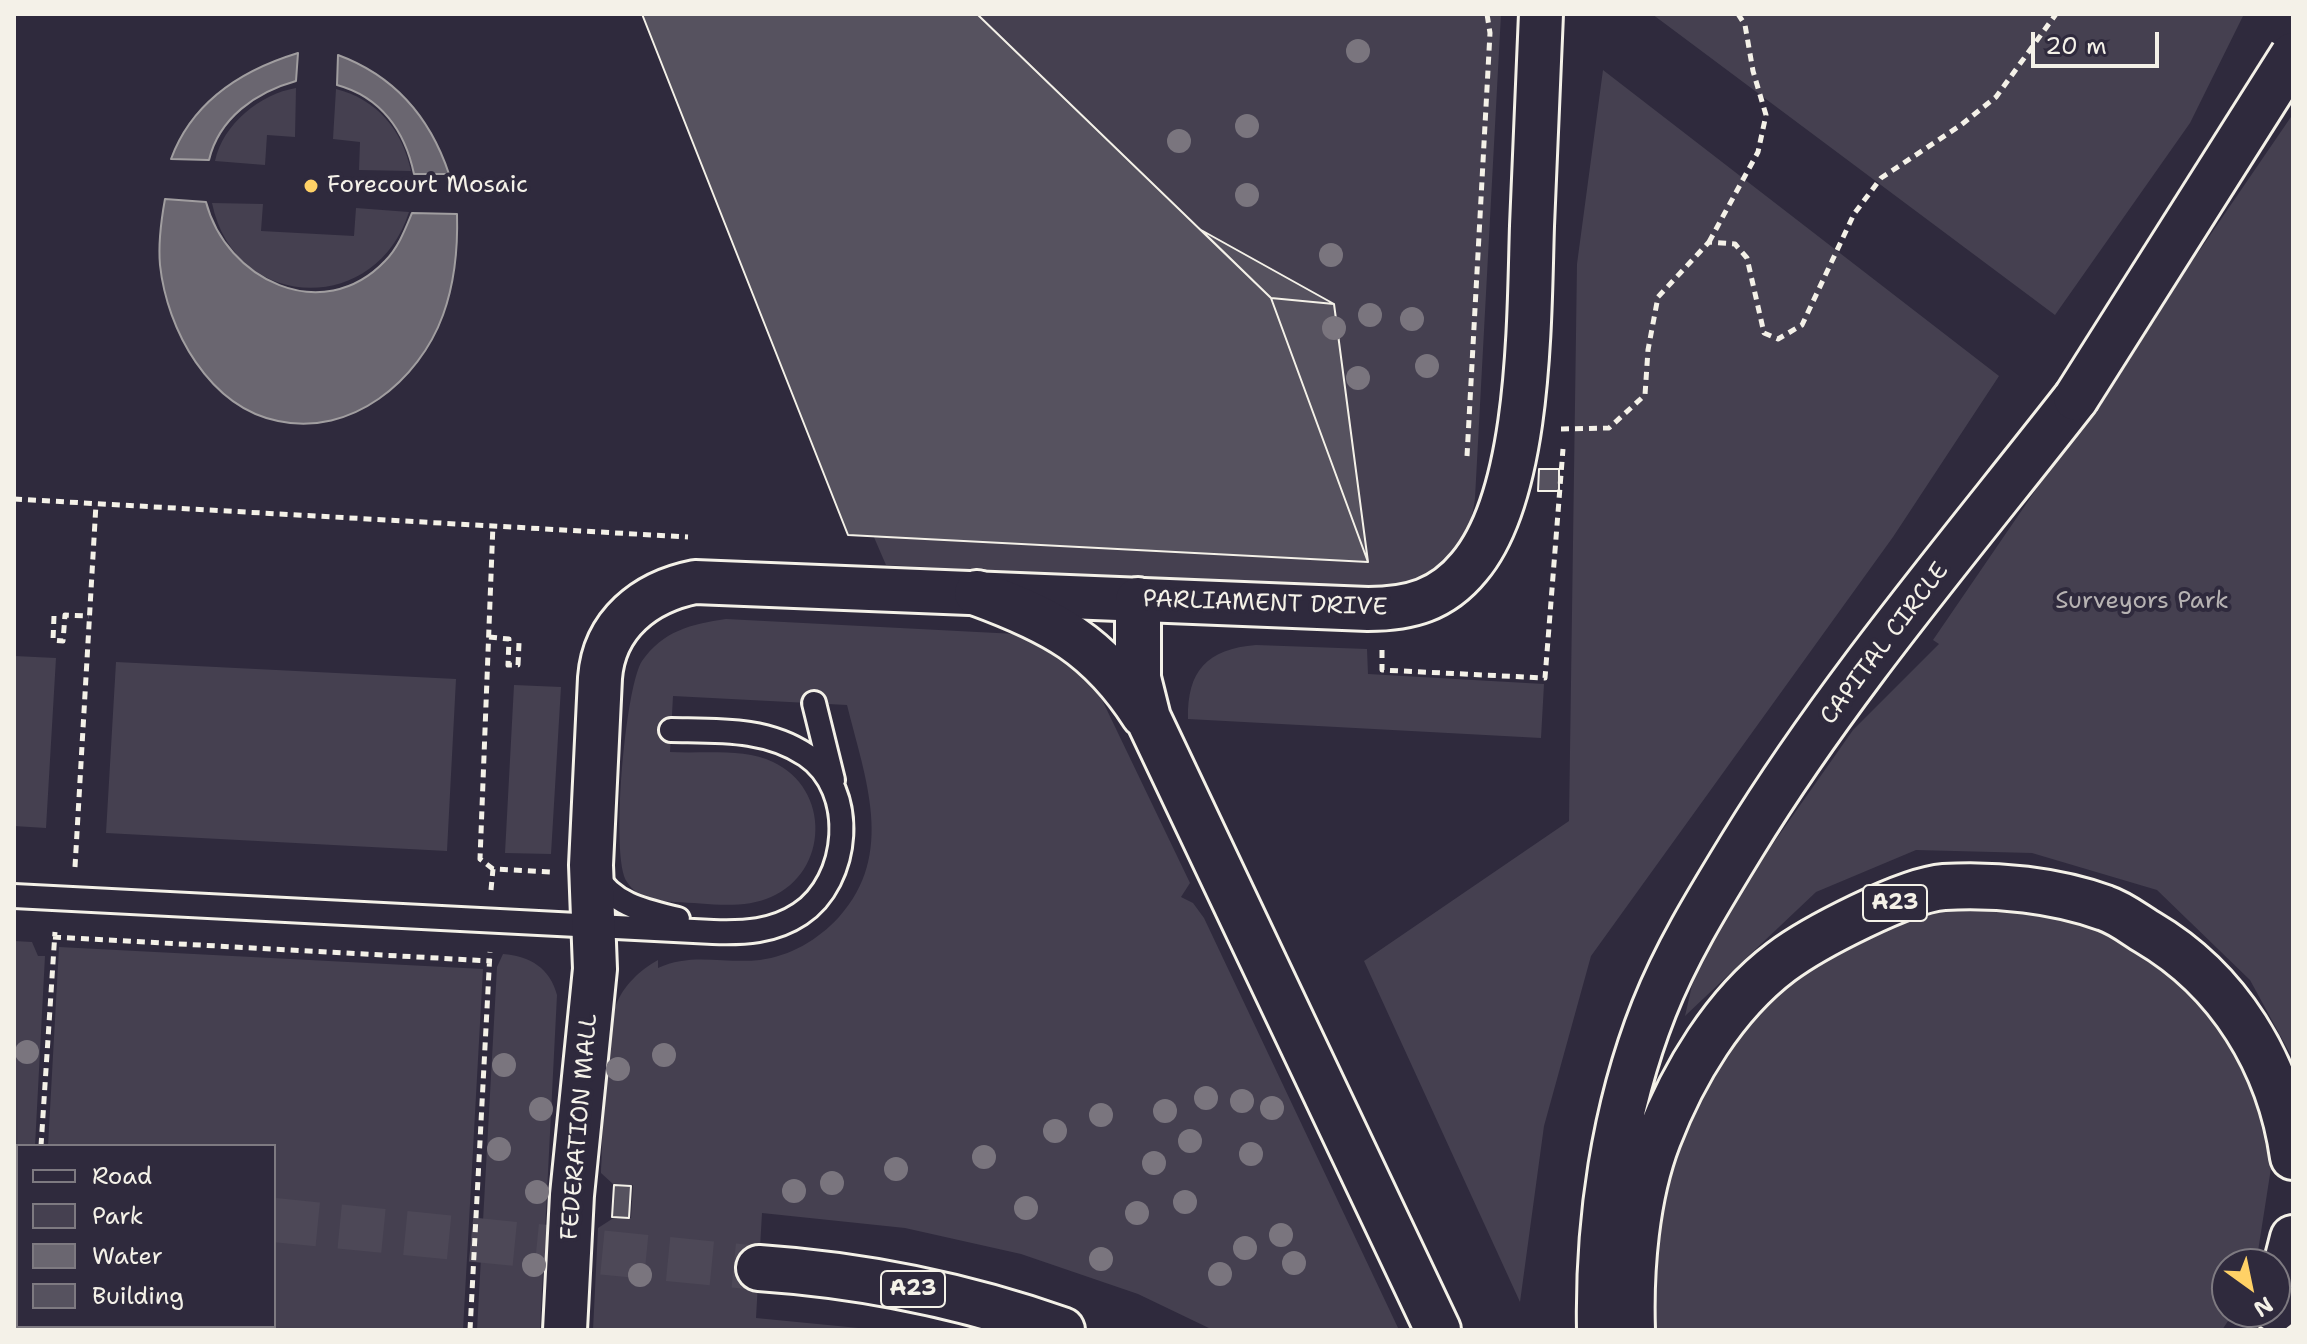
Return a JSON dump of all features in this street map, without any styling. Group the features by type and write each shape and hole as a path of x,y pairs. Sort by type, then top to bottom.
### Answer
{"highway":[{"name":"CAPITAL CIRCLE","path":"1600,1330 1599,1285 1611,1176 1629,1086 1653,1011 1688,933 1779,785 1866,666 2076,398 2293,55"},
{"path":"977,593 1040,617 1075,639 1119,682 1155,735"},
{"path":"1138,600 1139,691 1155,735 1438,1330"},
{"name":"A23","path":"1632,1330 1639,1220 1657,1141 1686,1077 1724,1019 1780,962 1864,913 1942,887 2036,891 2107,909 2179,951 2226,1000 2260,1050 2283,1107 2293,1157"},
{"name":"A23","path":"759,1268 925,1291 1012,1312 1062,1330"}],"street":[{"name":"PARLIAMENT DRIVE","path":"591,869 601,663 607,643 635,609 669,589 695,582 1400,609 1443,592 1480,553 1502,503 1518,428 1529,317 1541,14"},
{"name":"FEDERATION MALL","path":"565,1330 572,1195 595,969 591,869"}],"lane":[{"path":"14,896 713,932 745,933 770,928 803,912 832,876 841,836 836,794 814,703"},
{"path":"671,730 751,733 777,741 812,760 836,794"},
{"path":"591,869 606,889 641,911 713,926 770,928"}],"path":[{"path":"1466,469 1490,33 1487,14"},
{"path":"1554,428 1609,428 1645,395 1658,297 1709,242 1758,152 1766,115 1753,71 1745,25 1738,14"},
{"path":"1709,242 1735,244 1747,258 1764,333 1778,339 1802,325 1854,214 1881,178 1961,125 1996,97 2056,14"},
{"path":"1382,654 1382,670 1545,678 1564,429"},
{"path":"14,499 493,524 691,538"},
{"path":"41,1144 53,937 74,900 96,504"},
{"path":"493,524 480,859 493,869"},
{"path":"54,616 53,640 63,641 65,615 89,616"},
{"path":"489,637 509,639 508,665 518,665 519,643"},
{"path":"53,937 491,961 470,1330"}],"green space":[{"path":"648,14 1501,14 1475,498 1471,519 1455,552 1430,574 1375,590 886,565"},
{"path":"1652,14 2244,14 2190,123 2055,315"},
{"path":"1603,70 1999,376 1893,537 1591,956 1544,1126 1520,1302 1364,961 1569,821 1577,264"},
{"path":"296,88 295,137 267,135 265,165 215,161 226,135 245,113 269,97"},
{"path":"336,89 364,100 386,119 402,143 411,171 359,170 360,142 333,139"},
{"name":"Surveyors Park","path":"2293,114 2293,1059 2250,980 2157,890 2032,853 1916,850 1816,892 1685,1016 1701,946 1853,730 1939,644 1933,640"},
{"path":"212,203 263,204 261,231 354,236 356,208 409,212 392,246 367,270 338,284 306,288 275,281 247,265 225,239"},
{"path":"726,619 1016,634 1044,643 1093,681 1190,883 1181,897 1193,903 1204,918 1399,1330 1213,1330 1138,1294 1021,1254 905,1228 762,1213 756,1318 879,1330 593,1330 598,1228 612,1219 631,1218 633,1185 613,1184 601,1173 608,1040 611,1021 623,991 658,960 658,968 696,959 760,960 803,946 839,917 856,893 867,868 871,815 847,705 673,696 670,752 749,755 773,762 792,775 805,791 813,810 816,830 812,850 804,869 790,885 760,901 736,905 654,900 636,892 627,882 622,867 620,841 622,772 630,703 642,661 659,642 679,631"},
{"path":"1256,645 1367,649 1368,674 1544,684 1541,738 1188,719 1191,688 1203,666 1225,652"},
{"path":"14,656 56,658 46,828 14,826"},
{"path":"116,662 456,679 447,851 106,833"},
{"path":"514,685 561,687 551,854 505,853"},
{"path":"1913,899 2045,906 2160,953 2245,1057 2271,1168 2258,1248 2211,1248 2211,1328 2223,1328 2222,1330 1645,1330 1639,1285 1679,1106 1777,976"},
{"path":"14,941 32,942 38,956 45,956 35,1144 16,1144 16,1328 24,1328 14,1330"},
{"path":"59,947 483,969 463,1330 38,1330 276,1328 276,1144 48,1144"},
{"path":"503,954 522,957 538,965 549,977 557,995 540,1330 477,1330 497,967"}],"water":[{"path":"298,53 296,81 267,92 241,109 221,131 209,160 171,159 192,121 221,91 257,69"},
{"path":"338,55 377,74 408,101 432,134 449,174 414,174 404,144 389,118 366,98 337,85"},
{"path":"165,199 206,202 217,229 234,253 255,272 279,285 306,292 333,290 360,281 390,256 412,213 457,214 453,278 443,315 432,339 399,382 379,399 356,412 305,424 278,421 253,413 231,400 212,383 182,339 172,315 159,257"}],"building":[{"path":"642,14 977,14 1271,298 1368,562 848,535"},
{"path":"1201,230 1334,304 1271,298"},
{"path":"1271,298 1334,304 1368,562"},
{"path":"1539,469 1559,469 1559,491 1538,491"},
{"path":"614,1185 631,1186 629,1218 612,1217"}],"tunnel":[{"path":"276,1220 759,1268"}],"place":[{"name":"Forecourt Mosaic","path":"311,186"}]}
